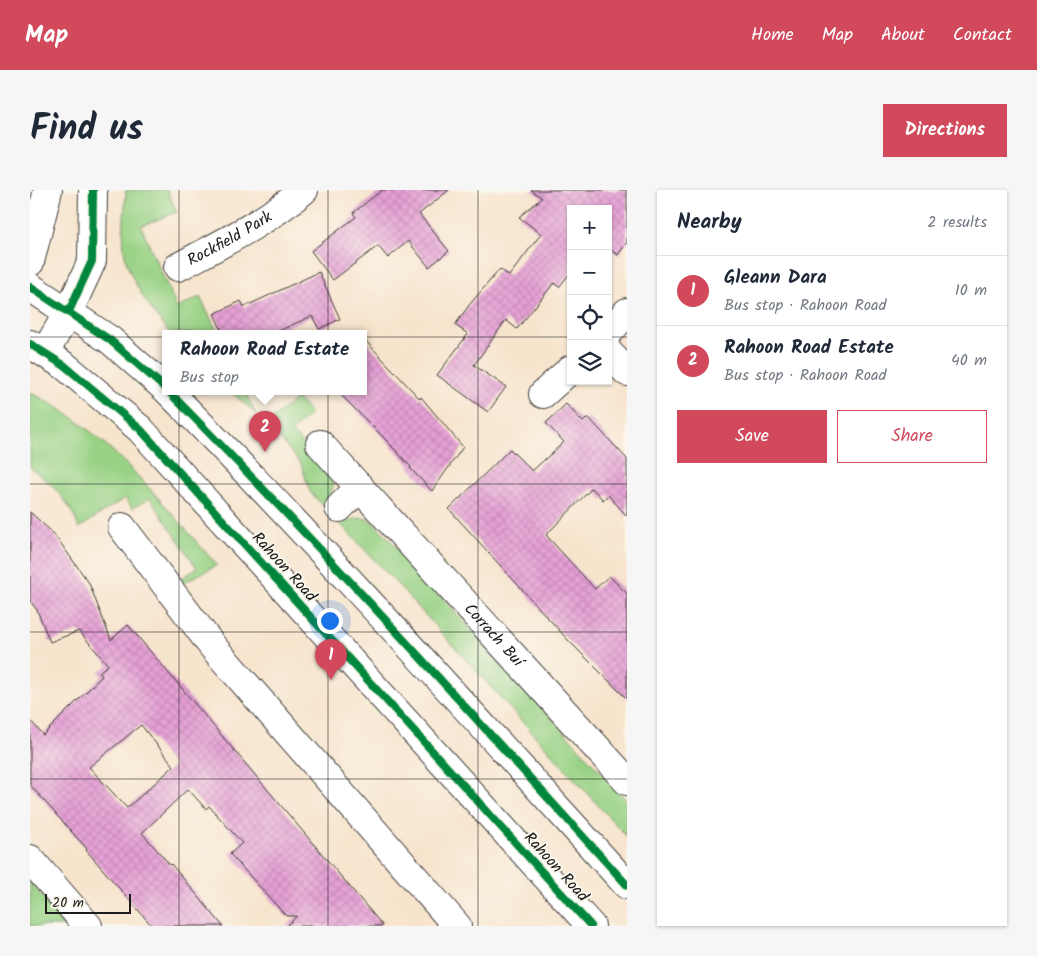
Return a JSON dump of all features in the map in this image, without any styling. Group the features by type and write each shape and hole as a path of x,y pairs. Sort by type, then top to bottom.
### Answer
{"main road":[{"path":"30,262 48,190"},
{"name":"Rahoon Road","path":"93,190 92,261 69,311 37,348 83,380 140,429 591,926"},
{"name":"Rockfield Park","path":"178,267 231,239 283,206 304,190"},
{"path":"30,287 69,311 117,345 162,386"},
{"path":"612,329 627,312"},
{"path":"612,356 627,372"},
{"path":"543,394 567,373"},
{"path":"172,395 251,475 393,627 627,885"},
{"name":"Corrach Buí","path":"320,444 627,781"},
{"path":"338,508 360,487"},
{"path":"122,527 213,647 457,926"},
{"path":"30,859 88,926"}],"green space":[{"path":"126,190 167,190 177,212 141,226 177,308 200,297 216,330 168,330 143,297 132,276 125,256 123,231"},
{"path":"30,393 56,407 107,446 154,493 217,565 181,584 177,581 197,568 150,498 132,508 125,498 79,528 65,501 46,480 30,467"},
{"path":"235,395 247,395 256,414"},
{"path":"297,398 311,413 292,432 323,466 332,480 332,491 323,506 310,492 301,464 267,423"},
{"path":"357,518 364,518 377,526 627,801 627,837 398,585 340,524"},
{"path":"31,883 68,926 30,926"}],"building":[{"path":"382,190 449,190 419,214 449,251 429,267 408,241 388,258 378,246 333,280 311,251 356,217 353,213"},
{"path":"531,190 627,190 627,242 618,255 612,251 612,205 567,205 567,277 559,287 554,283 517,329 506,320 474,365 506,387 488,412 437,375 468,334 455,325 470,304 500,269 509,276 541,234 519,217 542,198"},
{"path":"319,272 340,319 319,329 312,316 281,330 222,330 214,314 241,301 244,307"},
{"path":"367,342 420,399 421,397 463,447 432,491 387,441 341,395 367,395"},
{"path":"566,404 583,422 588,417 627,459 627,516 608,495 603,500 592,488 546,535 595,589 609,576 627,594 627,699 567,639 449,509 510,449 532,471 564,442 546,423"},
{"path":"30,512 54,534 89,583 111,640 128,625 383,926 286,926 297,916 286,916 230,854 242,843 209,806 206,809 188,789 142,833 171,864 223,926 152,926 30,785 30,720 43,735 102,676 99,672 108,665 79,631 50,642 37,610 30,601","holes":["141,725 174,766 127,808 89,767"]}],"cycle path":[{"path":"69,311 92,261 93,190"},
{"path":"30,287 110,340 162,386"},
{"path":"30,344 65,366 140,429 591,926"},
{"path":"172,395 343,574 627,885"}],"place":[{"name":"Rahoon Road Estate","path":"265,452"},
{"name":"Gleann Dara","path":"331,680"}]}
